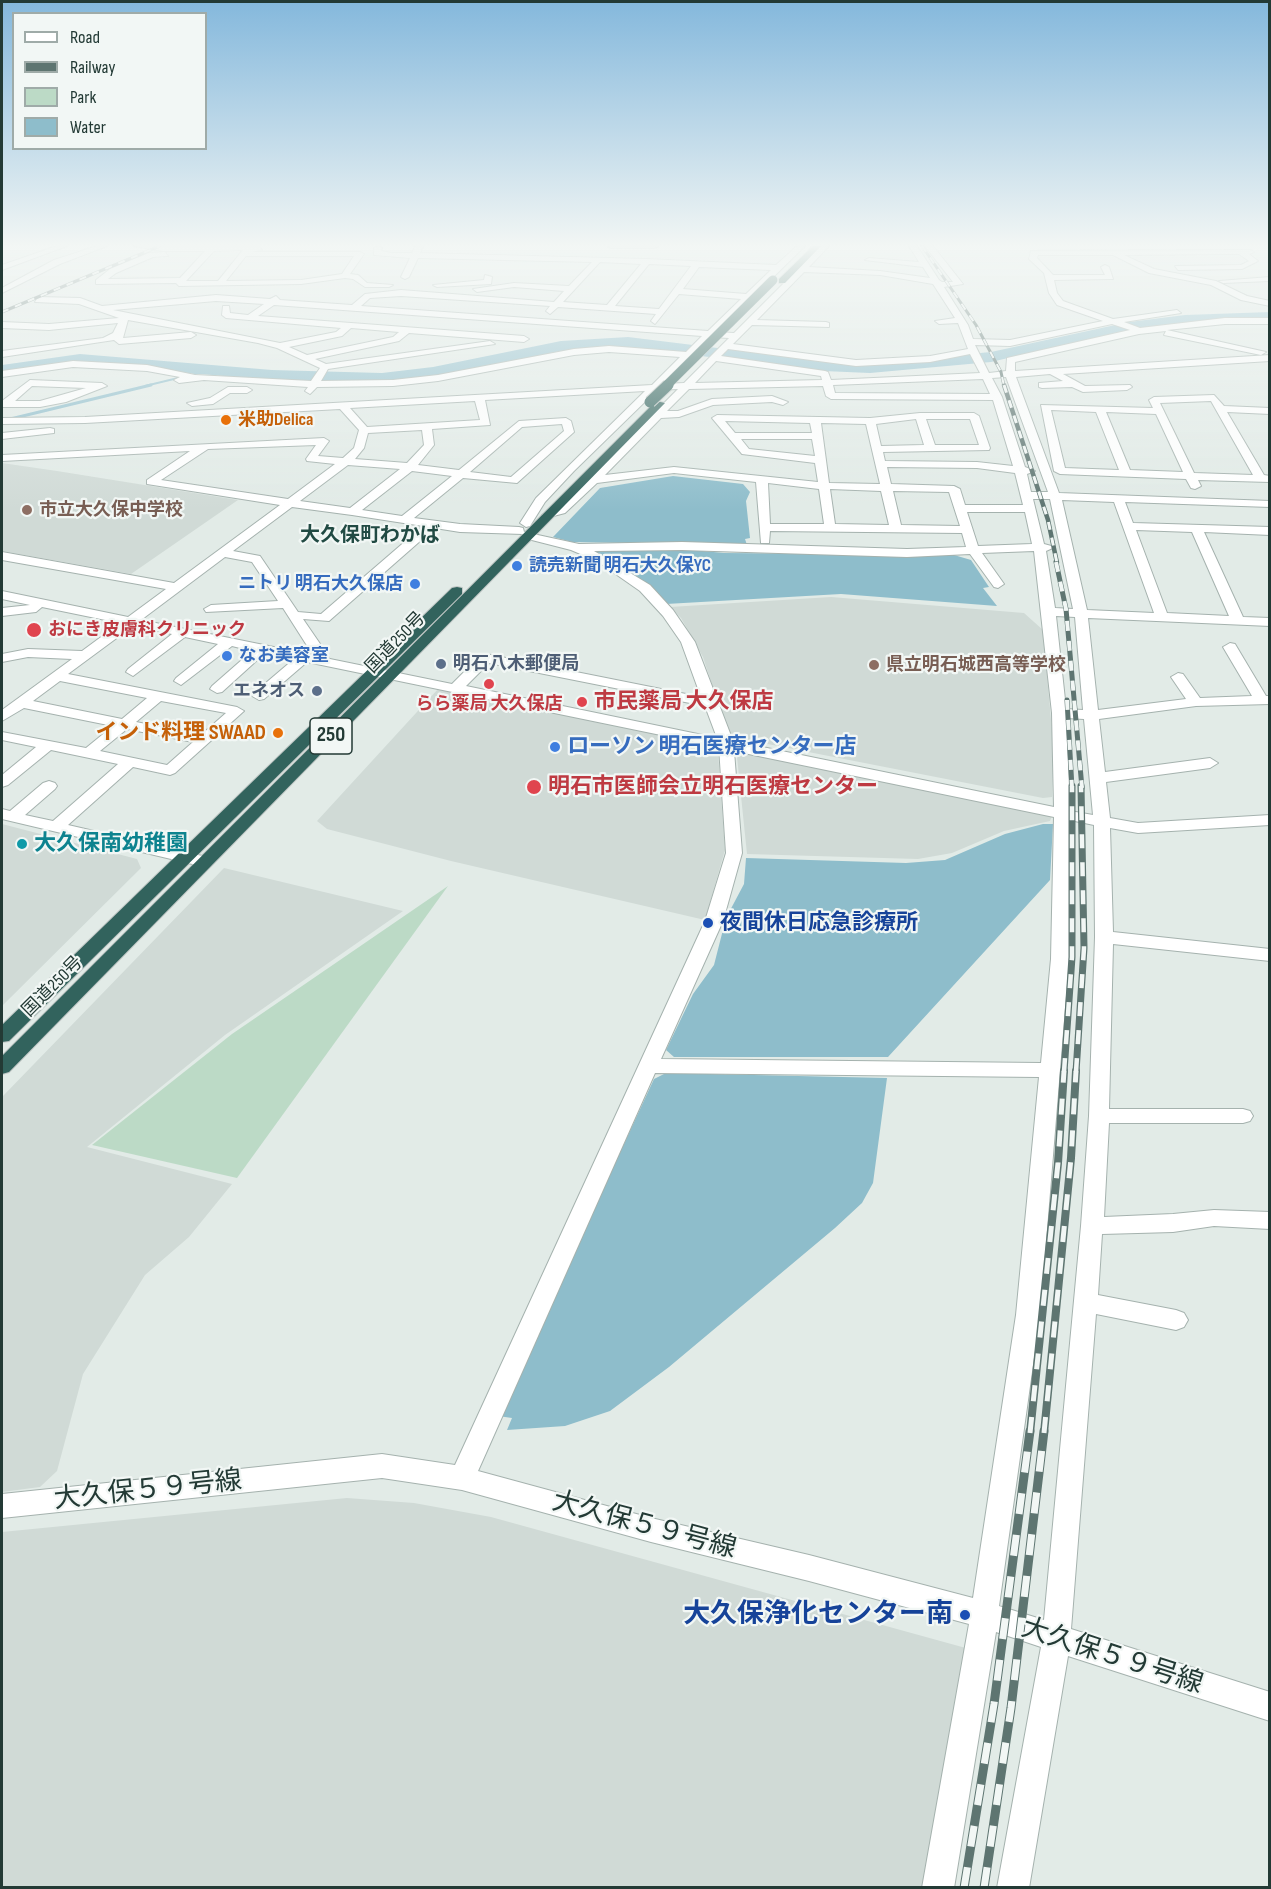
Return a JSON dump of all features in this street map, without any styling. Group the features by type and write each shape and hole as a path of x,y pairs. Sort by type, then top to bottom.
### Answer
{"highway":[{"name":"国道250号","path":"2,1036 374,671 524,530 724,334"},
{"name":"国道250号","path":"2,1067 392,675 524,530 546,517 655,402"}],"street":[{"path":"2,354 84,344 117,335 120,341 188,334"},
{"path":"221,334 280,346 307,358 323,369 524,339 528,334"},
{"path":"280,346 338,334"},
{"path":"307,358 396,339 402,334"},
{"path":"462,334 524,339"},
{"path":"546,517 561,511 594,480 655,402 686,356 710,334"},
{"path":"712,334 736,336"},
{"path":"938,1887 972,1699 1028,1315 1060,959 1062,812 1059,713 1049,612 1039,547 1020,470 997,398 967,334"},
{"path":"726,346 856,363 930,359 972,347 1010,343 1052,334"},
{"path":"1013,1887 1056,1640 1092,1226 1099,1116 1104,937 1102,822 1081,614 1055,496 1011,374 1010,360 1125,334"},
{"path":"1175,334 1269,352"},
{"path":"655,402 684,386 736,336"},
{"path":"144,417 150,405 213,401 228,390 258,386 416,381 552,355 609,349 686,356 826,378"},
{"path":"449,350 465,360"},
{"path":"1082,370 1079,363 1110,357"},
{"path":"655,402 684,386 984,371 1011,374 1053,372 1269,358"},
{"path":"1259,359 1269,368"},
{"path":"2,374 73,364 147,368 182,377 258,386"},
{"path":"124,378 147,368"},
{"path":"323,369 312,384 309,394 327,407"},
{"path":"1053,372 1083,389 1127,387"},
{"path":"826,378 833,409"},
{"path":"30,383 102,386 66,399 40,404 4,404 30,383"},
{"path":"1042,386 1075,384"},
{"path":"233,412 258,386"},
{"path":"831,396 997,398"},
{"path":"874,397 878,410"},
{"path":"922,397 931,449"},
{"path":"1214,398 1265,479 1060,471 1045,407 1100,409 1153,402 1214,398"},
{"path":"364,430 486,423 480,399"},
{"path":"2,421 85,420 480,399 655,402 680,414 712,402 772,399 783,402"},
{"path":"1153,402 1202,502"},
{"path":"344,406 364,430"},
{"path":"1100,409 1126,474"},
{"path":"1221,409 1269,411"},
{"path":"821,460 746,452 717,418 870,421 924,416 974,416 985,448 877,449"},
{"path":"2,436 71,429 85,420"},
{"path":"815,420 830,528"},
{"path":"2,458 324,441 311,459 410,467 461,474 513,481 569,432 566,421 519,424 461,474 405,519"},
{"path":"870,421 896,529"},
{"path":"352,512 410,467 429,445 427,427"},
{"path":"9,709 86,655 343,463 359,448 364,430"},
{"path":"732,436 817,436"},
{"path":"205,446 151,482 460,528 524,530 601,558 645,588 668,613 688,642 726,743 734,853 714,921 462,1478"},
{"path":"880,464 977,465 1046,471"},
{"path":"594,480 674,470 825,486 954,489 973,550 998,584"},
{"path":"762,481 765,550"},
{"path":"1025,495 1269,504"},
{"path":"1118,498 1162,618"},
{"path":"960,508 1029,508"},
{"path":"295,617 303,615 324,618 433,523"},
{"path":"1128,526 1266,531 1269,543"},
{"path":"764,527 967,530"},
{"path":"1197,529 1238,621"},
{"path":"575,547 682,546 907,553 1066,547"},
{"path":"221,553 256,559 320,654 311,658 259,696"},
{"path":"2,556 176,587"},
{"path":"49,605 51,590"},
{"path":"2,595 457,687 1102,822 1138,828 1269,820"},
{"path":"211,609 286,604"},
{"path":"2,612 49,605"},
{"path":"1049,612 1269,622"},
{"path":"133,672 183,632"},
{"path":"230,641 185,678 221,685 263,648"},
{"path":"1230,647 1265,700"},
{"path":"2,658 28,653 86,655"},
{"path":"457,687 486,658 712,703"},
{"path":"2,736 170,770 237,711 56,676"},
{"path":"1178,677 1196,702"},
{"path":"88,754 158,696"},
{"path":"1059,713 1092,715 1196,702 1265,700"},
{"path":"9,709 124,724 205,740"},
{"path":"2,782 47,746"},
{"path":"56,827 128,762"},
{"path":"1098,778 1210,763"},
{"path":"7,815 49,786"},
{"path":"7,815 206,862"},
{"path":"1104,937 1267,961"},
{"path":"650,1066 1050,1070"},
{"path":"1099,1116 1243,1116"},
{"path":"1092,1226 1173,1224 1214,1218 1269,1221"},
{"path":"1086,1302 1176,1320"},
{"name":"大久保５９号線","path":"2,1506 382,1466 462,1478 651,1530 809,1568 984,1615 1269,1707"}],"shaded area":[{"path":"2,463 238,500 131,574 2,551"},
{"path":"831,597 1024,613 1043,630 1053,742 1052,797 1043,798 737,738 728,734 703,657 681,618 670,607"},
{"name":"明石市医師会立明石医療センター","path":"438,689 707,744 718,753 725,850 705,920 451,861 327,829 317,821"},
{"path":"740,752 1052,816 1050,821 1004,831 952,853 918,859 747,854 737,757"},
{"path":"2,824 137,859 141,868 2,1006"},
{"path":"224,868 403,911 225,1035 87,1147 232,1184 189,1237 145,1275 83,1374 57,1471 40,1487 2,1492 2,1097"},
{"path":"347,1498 414,1503 491,1517 973,1650 924,1887 2,1888 2,1532"}],"green space":[{"path":"448,886 237,1178 92,1145 232,1034"}],"water":[{"path":"673,476 743,484 750,492 746,501 750,538 745,539 747,545 572,542 553,537 600,488"},
{"path":"681,549 724,553 954,555 971,560 989,587 983,588 997,606 841,594 666,604 650,587 605,556 591,550"},
{"path":"1043,824 1053,824 1050,880 888,1057 674,1057 666,1050 693,994 714,965 726,918 744,884 746,858 906,863 945,860 1005,834"},
{"path":"666,1073 887,1078 873,1183 862,1203 835,1228 669,1367 610,1411 565,1426 507,1430 512,1418 498,1416 654,1079"}],"waterway":[{"path":"2,370 80,359 272,375 382,378 433,372 561,346 628,342 823,366 870,368 991,357 1093,334"},
{"path":"145,386 211,370"},
{"path":"2,421 151,385"}],"railway":[{"path":"981,334 1001,372 1004,386"},
{"path":"1004,385 1048,520 1057,563"},
{"path":"1056,562 1066,609 1082,788"},
{"path":"1067,700 1072,788"},
{"path":"1076,1072 1084,948 1081,786"},
{"path":"1064,1072 1072,957 1072,788"},
{"path":"1030,1433 1058,1163 1064,1071"},
{"path":"1044,1433 1071,1158 1076,1071"},
{"path":"964,1888 994,1704 1030,1431"},
{"path":"984,1888 1011,1708 1044,1431"}],"place":[{"name":"米助Delica","path":"226,420"},
{"name":"市立大久保中学校","path":"27,510"},
{"name":"読売新聞 明石大久保YC","path":"517,566"},
{"name":"ニトリ 明石大久保店","path":"415,584"},
{"name":"おにき皮膚科クリニック","path":"34,630"},
{"name":"なお美容室","path":"227,656"},
{"name":"明石八木郵便局","path":"441,664"},
{"name":"県立明石城西高等学校","path":"874,665"},
{"name":"らら薬局 大久保店","path":"489,684"},
{"name":"エネオス","path":"317,691"},
{"name":"市民薬局 大久保店","path":"582,702"},
{"name":"インド料理 SWAAD","path":"278,733"},
{"name":"ローソン 明石医療センター店","path":"555,747"},
{"name":"明石市医師会立明石医療センター","path":"534,787"},
{"name":"大久保南幼稚園","path":"22,844"},
{"name":"夜間休日応急診療所","path":"708,923"},
{"name":"大久保浄化センター南","path":"965,1615"}],"district":[{"name":"大久保町わかば","path":"370,536"}]}
